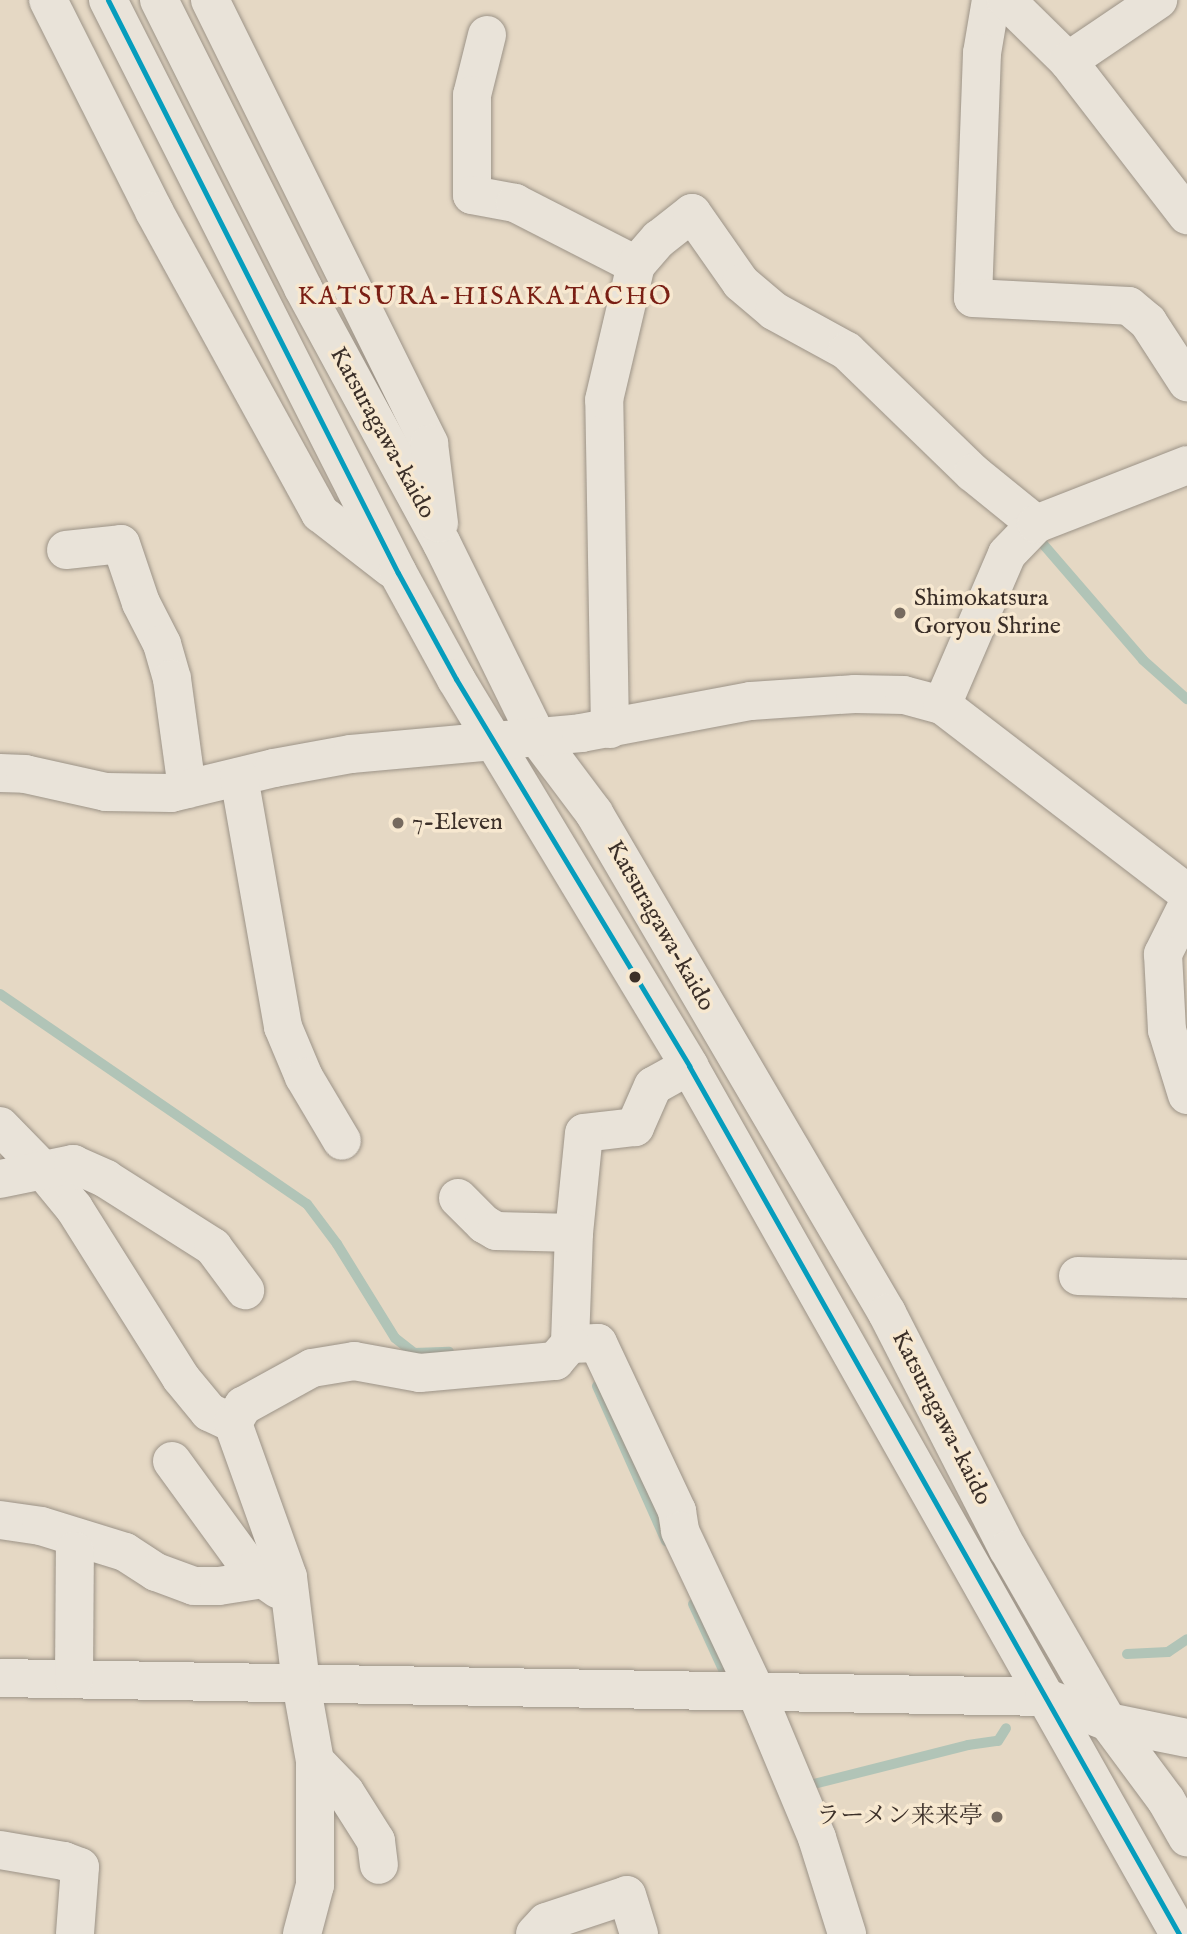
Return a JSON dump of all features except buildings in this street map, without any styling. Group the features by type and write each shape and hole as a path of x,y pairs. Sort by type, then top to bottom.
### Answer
{"street":[{"path":"48,0 154,211 320,513 398,573"},
{"name":"Katsuragawa-kaido","path":"108,0 398,573 491,741 689,1066 1044,1698 1180,1934"},
{"name":"Katsuragawa-kaido","path":"159,0 303,288 442,544 537,737 594,813 880,1301 1008,1549 1108,1722 1166,1800 1187,1837"},
{"path":"210,0 429,444 442,544"},
{"path":"991,0 982,53 973,298 1129,306 1148,322 1187,382"},
{"path":"1006,0 1068,61 1187,215"},
{"path":"1068,61 1158,0"},
{"path":"487,35 472,95 472,195 515,203 636,265"},
{"path":"610,729 604,400 636,265 659,239 692,213 741,283 774,311 847,351 973,473 1036,524"},
{"path":"942,705 1007,554 1036,524 1187,465"},
{"path":"66,550 121,544 141,603 162,644 172,679 187,789"},
{"path":"0,773 24,774 106,792 138,795 187,789 351,754 610,729 764,700 904,695 942,705 1187,893"},
{"path":"239,777 283,1027 304,1077 342,1141"},
{"path":"1187,906 1163,954 1167,1030 1187,1096"},
{"path":"233,1423 243,1406 312,1368 354,1361 420,1373 555,1361 570,1344 574,1233 584,1133 635,1127 653,1086 689,1066"},
{"path":"0,1126 41,1168 74,1209 181,1378 209,1412 233,1423 288,1577 276,1586 194,1586 156,1572 125,1552 41,1526 0,1520"},
{"path":"0,1179 41,1168 74,1164 106,1179 213,1247 245,1290"},
{"path":"458,1198 484,1224 496,1231 574,1233"},
{"path":"1078,1276 1187,1279"},
{"path":"570,1344 598,1343 677,1511 680,1531 756,1692 817,1838 847,1934"},
{"path":"172,1461 252,1571 276,1586 301,1684 315,1760 315,1885 302,1934"},
{"path":"74,1679 75,1551"},
{"path":"0,1678 1044,1698 1108,1722 1187,1738"},
{"path":"315,1760 345,1792 376,1841 379,1865"},
{"path":"0,1850 64,1861 80,1867 75,1934"},
{"path":"536,1932 546,1923 627,1895 639,1934"}],"waterway":[{"path":"1043,544 1143,660 1187,699"},
{"path":"0,994 307,1204 337,1244 395,1338 414,1353 449,1352"},
{"path":"597,1386 666,1541"},
{"path":"693,1604 730,1685"},
{"path":"1127,1654 1168,1652 1187,1639"},
{"path":"802,1787 968,1745 998,1741 1006,1728"}],"transit line":[{"path":"108,0 398,573 456,679 689,1066 1179,1934"}],"place":[{"name":"Shimokatsura Goryou Shrine","path":"900,613"},
{"name":"7-Eleven","path":"398,823"},
{"name":"ラーメン来来亭","path":"997,1817"}],"district":[{"name":"KATSURA-HISAKATACHO","path":"485,297"}]}
